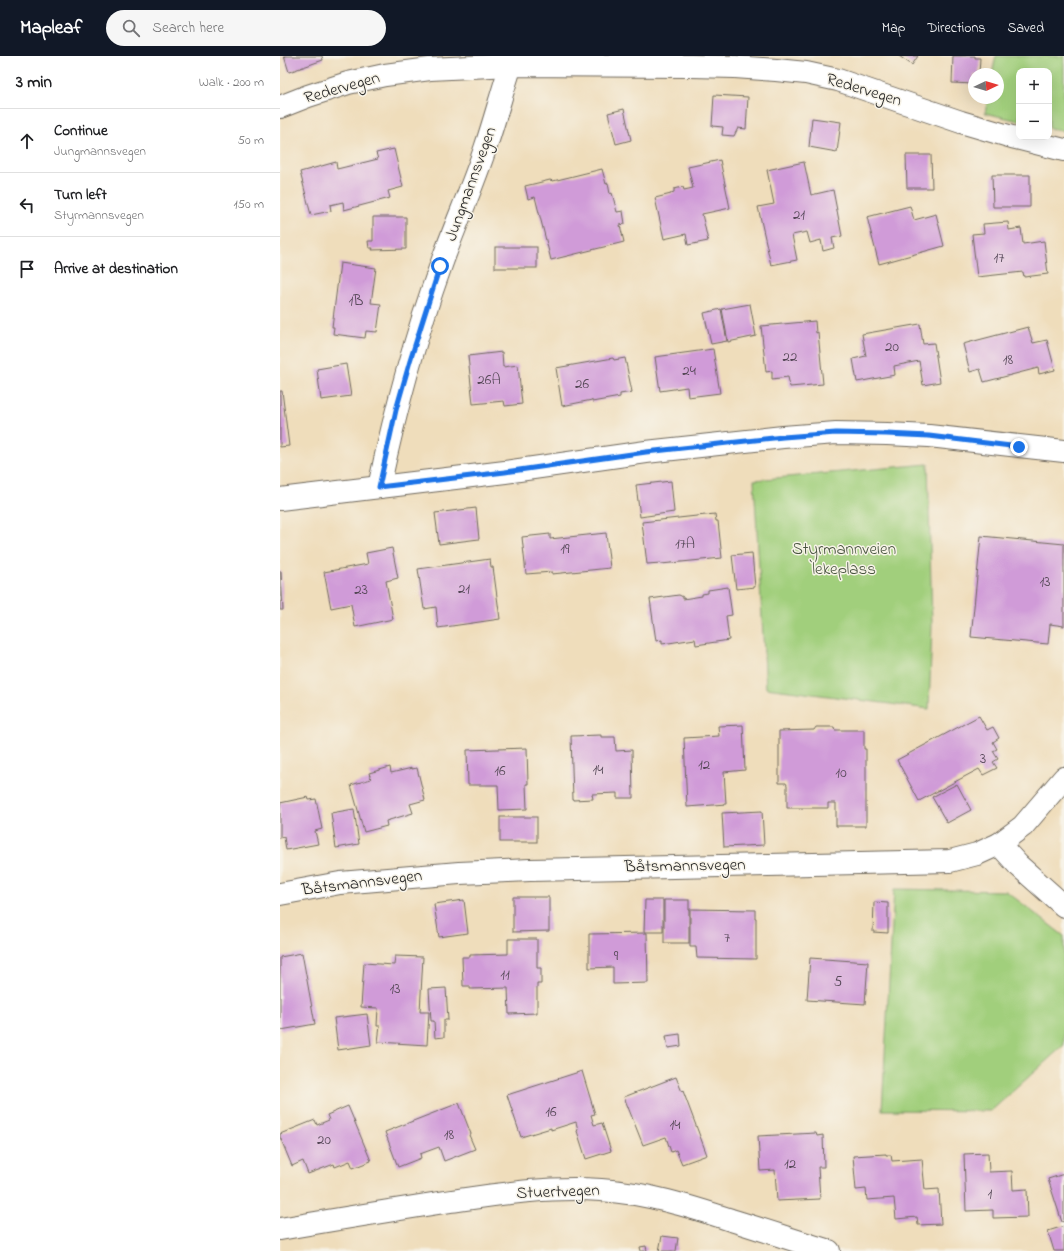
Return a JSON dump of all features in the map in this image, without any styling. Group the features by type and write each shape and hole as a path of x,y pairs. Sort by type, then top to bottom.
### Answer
{"street":[{"name":"Redervegen","path":"280,107 348,83 385,75 430,69 511,65 691,66 770,69 806,73 838,80 962,122 1019,139 1064,150"},
{"name":"Jungmannsvegen","path":"379,487 396,410 410,361 440,266 486,147 511,65"},
{"path":"280,499 505,472 661,450 836,433 929,436 1064,451"},
{"name":"Båtsmannsvegen","path":"280,894 340,883 459,873 554,869 950,861 977,854 999,844 1023,826 1064,778"},
{"path":"999,844 1029,875 1064,906"},
{"name":"Stuertvegen","path":"280,1229 366,1214 489,1196 533,1191 573,1189 602,1190 643,1195 694,1208 829,1251"}],"green space":[{"path":"996,56 1064,56 1064,131 1052,129 1052,68 1016,68 1016,120 985,113 987,104 1004,104 1004,68 993,68"},
{"name":"Styrmannveien lekeplass","path":"928,464 932,625 929,709 766,688 754,480"},
{"path":"894,889 1006,891 1064,936 1064,1045 991,1111 882,1110"}],"building":[{"path":"284,56 322,56 323,60 289,72"},
{"path":"899,56 918,56 912,65"},
{"path":"953,56 975,56 975,58 980,58 979,68 968,68 968,84 952,83"},
{"path":"714,95 748,97 746,129 738,128 734,136 722,135 723,127 712,126"},
{"path":"624,109 631,140 616,144 608,113"},
{"path":"812,118 841,122 837,152 809,147"},
{"path":"394,149 403,187 388,191 390,198 344,210 343,202 330,205 331,211 311,215 300,172 336,162 337,169 378,159 376,153"},
{"path":"906,155 931,155 932,188 907,188"},
{"path":"720,160 730,208 702,214 708,241 688,245 686,234 664,239 655,198 671,194 674,192 674,189 683,187 684,190 693,188 688,167"},
{"path":"804,162 811,195 833,190 842,236 832,238 834,248 823,251 821,240 810,243 807,232 792,235 797,260 771,265 758,207 774,204 767,170"},
{"path":"602,169 606,184 608,183 610,194 612,193 617,212 623,211 625,224 620,225 624,242 551,260 535,197 528,199 525,186"},
{"path":"992,175 1030,175 1030,207 993,207"},
{"path":"910,206 914,220 936,214 944,246 879,264 867,217"},
{"path":"373,217 406,217 406,249 372,250 373,248 369,248 368,241 373,241"},
{"path":"1008,222 1009,230 1021,228 1023,244 1044,241 1048,274 1024,277 1023,272 977,277 972,234 984,233 983,224"},
{"path":"495,247 537,247 537,268 495,268"},
{"path":"340,263 376,268 371,303 381,304 377,332 366,331 365,338 333,334 334,327 332,327"},
{"path":"750,304 756,336 728,342 722,309"},
{"path":"721,309 727,341 711,344 704,313"},
{"path":"815,321 816,333 818,332 823,384 790,387 788,377 772,379 772,371 766,372 761,326"},
{"path":"920,324 923,344 934,343 940,382 923,385 919,361 894,366 895,375 857,382 853,359 866,356 862,334"},
{"path":"1028,327 1033,343 1047,340 1055,370 1039,374 1038,368 984,382 980,369 970,372 963,344"},
{"path":"713,349 720,393 688,397 687,387 660,391 655,357"},
{"path":"502,352 503,367 518,365 522,404 505,406 504,401 473,404 468,356"},
{"path":"613,358 614,360 625,358 632,392 620,394 620,397 592,402 592,400 562,406 556,368"},
{"path":"346,364 351,396 321,400 317,369"},
{"path":"280,391 282,391 289,446 280,447"},
{"path":"671,481 674,512 640,517 636,485"},
{"path":"476,508 479,539 439,544 435,513"},
{"path":"715,514 716,521 718,521 722,558 647,564 642,522"},
{"path":"606,533 610,568 552,574 552,572 526,574 522,537 550,534 550,539"},
{"path":"981,536 1064,544 1064,626 1050,624 1048,644 971,637"},
{"path":"392,548 398,578 386,581 393,619 355,627 351,604 331,608 324,572 368,564 366,553"},
{"path":"752,553 755,587 736,589 732,555"},
{"path":"490,559 491,567 493,567 500,619 438,628 436,607 424,609 418,569"},
{"path":"281,571 283,610 280,610"},
{"path":"728,587 732,615 726,616 729,640 696,645 695,639 662,644 662,640 656,641 650,599 679,595 683,597 683,599 702,596 702,594 708,593 708,590"},
{"path":"979,716 987,730 993,727 999,738 993,742 997,749 993,751 998,759 993,762 997,768 983,775 979,769 919,801 897,760"},
{"path":"743,725 745,770 724,772 726,804 687,807 684,738 719,736 718,726"},
{"path":"816,727 834,727 835,730 864,730 864,749 866,749 866,826 836,826 836,803 828,803 828,808 787,808 787,785 786,783 779,783 779,731 814,730"},
{"path":"601,735 601,737 615,737 616,751 632,750 633,798 617,798 617,793 592,794 593,799 573,800 571,736"},
{"path":"527,748 527,809 499,810 498,785 468,785 467,750"},
{"path":"390,767 391,773 417,768 425,800 410,804 413,813 386,821 387,826 364,832 351,785 371,779 369,773"},
{"path":"957,784 971,810 947,823 932,797"},
{"path":"308,797 309,800 316,799 322,829 315,831 318,844 286,850 284,837 280,838 280,803"},
{"path":"354,809 359,844 336,848 331,813"},
{"path":"762,811 764,845 724,847 722,813"},
{"path":"500,817 537,817 537,842 500,842"},
{"path":"513,897 549,897 549,931 513,932"},
{"path":"464,900 468,933 439,937 434,904"},
{"path":"645,900 663,900 663,932 644,932"},
{"path":"664,900 689,900 689,943 664,943"},
{"path":"874,902 888,903 888,933 873,932"},
{"path":"690,909 755,910 756,959 697,958 696,947 690,947"},
{"path":"647,933 648,983 613,984 613,967 589,968 589,934"},
{"path":"508,939 537,939 537,968 541,968 541,984 537,984 537,1013 509,1014 508,988 470,989 470,986 463,986 462,957 470,957 470,955 508,954"},
{"path":"302,953 315,1024 281,1030 280,957"},
{"path":"395,956 423,957 420,1012 429,1012 427,1045 378,1042 380,1026 377,1026 378,1008 361,1007 364,963 394,965"},
{"path":"810,958 868,962 865,1004 807,1000"},
{"path":"446,988 448,1020 444,1020 444,1037 435,1038 434,1021 431,1021 429,989"},
{"path":"367,1014 371,1045 338,1050 334,1018"},
{"path":"680,1034 681,1046 668,1048 666,1036"},
{"path":"582,1071 595,1114 591,1115 594,1125 602,1123 611,1151 586,1159 577,1131 576,1122 521,1137 507,1095"},
{"path":"676,1077 682,1092 683,1091 707,1155 682,1164 676,1150 671,1152 666,1137 643,1145 624,1097"},
{"path":"459,1103 475,1149 444,1161 439,1147 420,1154 421,1158 398,1167 385,1132"},
{"path":"348,1106 371,1161 353,1168 350,1161 335,1167 334,1164 308,1174 303,1161 292,1166 280,1134 315,1120 317,1125 329,1120 327,1115"},
{"path":"816,1133 817,1136 823,1135 824,1167 818,1167 820,1199 777,1201 775,1170 760,1171 758,1136"},
{"path":"988,1153 989,1172 1012,1171 1013,1190 1027,1189 1028,1217 993,1218 993,1210 966,1211 964,1154"},
{"path":"891,1155 892,1161 922,1159 925,1190 939,1189 941,1224 918,1225 917,1217 896,1219 894,1198 867,1200 866,1189 856,1190 853,1156"},
{"path":"1064,1174 1064,1221 1062,1222 1048,1179"},
{"path":"1064,1226 1064,1251 1054,1251 1048,1231"},
{"path":"662,1236 678,1238 676,1251 659,1251"},
{"path":"646,1246 647,1251 641,1251 640,1247"}],"route":[{"path":"440,266 396,410 379,487 505,472 646,452 783,437 836,433 929,436 1007,444 1019,447"}]}
